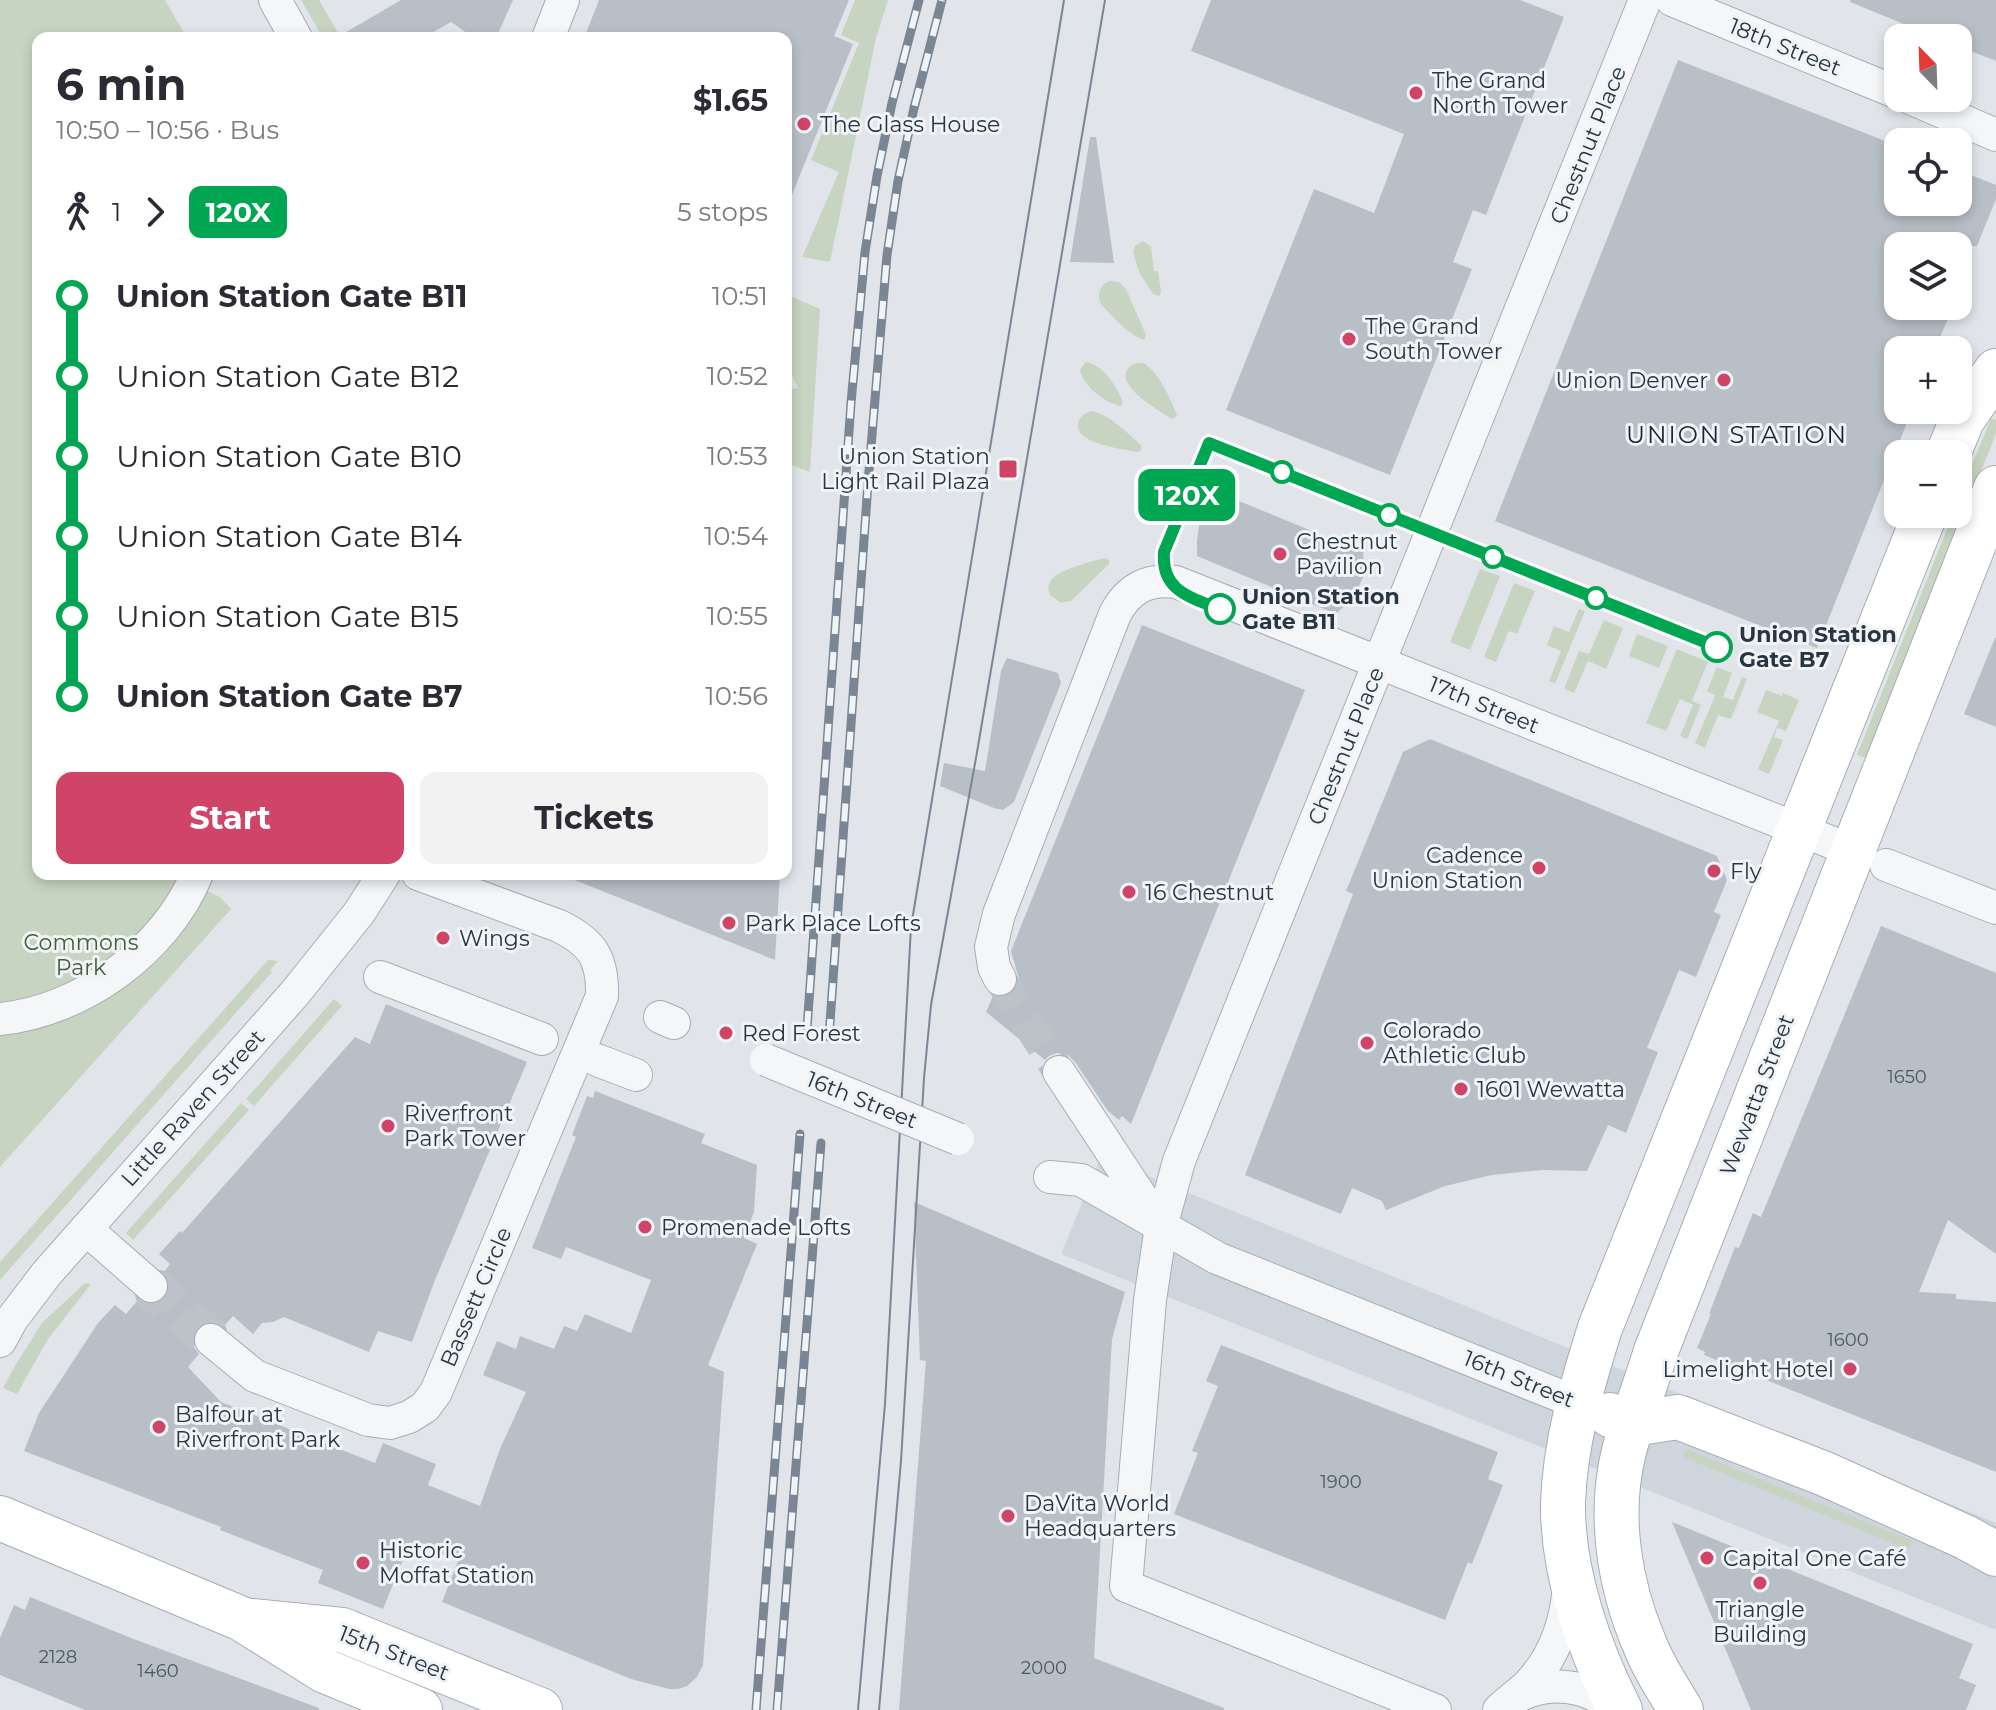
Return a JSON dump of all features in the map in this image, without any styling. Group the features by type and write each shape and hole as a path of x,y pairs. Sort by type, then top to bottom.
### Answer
{"street":[{"path":"275,0 293,32"},
{"path":"550,32 563,0"},
{"name":"Chestnut Place","path":"1435,1710 1126,1586 1150,1300 1161,1227 1179,1161 1645,0"},
{"name":"18th Street","path":"1672,0 1884,87"},
{"path":"1943,112 1996,135"},
{"path":"1954,440 1962,420 1996,371"},
{"name":"Wewatta Street","path":"1681,1710 1645,1645 1626,1587 1619,1554 1618,1488 1625,1449 1656,1351 1870,858 1996,488"},
{"path":"1618,1710 1595,1659 1579,1608 1566,1546 1563,1503 1578,1403 1600,1328 1919,528"},
{"name":"17th Street","path":"1000,979 994,967 991,947 1006,893 1115,614 1129,593 1154,581 1176,582 1996,908"},
{"path":"0,1019 48,1009 84,994 129,965 164,927 186,898 194,880"},
{"name":"Little Raven Street","path":"0,1341 29,1294 295,993 359,913 380,880"},
{"name":"Bassett Circle","path":"211,1340 255,1376 368,1420 399,1421 425,1407 436,1392 602,996 602,978 598,961 577,935 434,880"},
{"path":"380,977 542,1039"},
{"path":"597,1060 636,1075"},
{"name":"16th Street","path":"766,1060 958,1139"},
{"path":"1059,1072 1161,1227"},
{"name":"16th Street","path":"1050,1177 1081,1180 1217,1258 1578,1403 1633,1424 1678,1417 1825,1474 1996,1554"},
{"path":"86,1229 151,1286"},
{"name":"15th Street","path":"0,1518 242,1619 325,1671 420,1710"},
{"path":"1502,1707 1526,1687 1553,1650 1568,1607 1569,1562"},
{"name":"15th Street","path":"242,1619 342,1630 540,1710"},
{"path":"1502,1707 1539,1688 1558,1686 1594,1695 1618,1710"}],"shaded area":[{"path":"1101,1157 1996,1523 1996,1630 1061,1254"}],"green space":[{"name":"Commons Park","path":"0,0 165,0 184,32 32,32 32,880 201,880 198,887 220,897 231,909 0,1167"},
{"path":"301,0 319,0 338,32 320,32"},
{"path":"855,0 888,0 876,38 830,262 802,257 839,172 811,160 859,43 841,35"},
{"path":"1143,241 1151,247 1154,271 1158,271 1159,296 1153,294 1139,272 1133,252 1135,246"},
{"path":"1109,281 1119,282 1126,289 1146,335 1144,340 1115,320 1101,304 1100,291"},
{"path":"792,297 820,309 810,472 792,465 792,389 798,388 792,376"},
{"path":"1086,362 1098,367 1114,384 1123,403 1121,406 1102,398 1090,388 1080,370"},
{"path":"1144,363 1164,386 1177,414 1175,418 1150,404 1128,384 1127,370 1135,364"},
{"path":"1091,411 1118,425 1141,445 1141,450 1112,447 1084,436 1078,424"},
{"path":"1991,418 1996,420 1996,434 1972,494 1972,465"},
{"path":"1947,528 1958,528 1866,758 1857,755"},
{"path":"1105,558 1109,564 1071,601 1061,603 1050,595 1048,588 1053,578"},
{"path":"1480,569 1500,576 1470,650 1450,642"},
{"path":"1514,583 1535,591 1517,634 1509,631 1496,662 1484,657"},
{"path":"1579,609 1585,611 1555,684 1549,681 1561,651 1547,645 1554,626 1569,632"},
{"path":"1604,620 1623,628 1606,669 1588,661 1574,693 1564,689 1579,651 1589,654"},
{"path":"1637,634 1668,646 1659,668 1629,656"},
{"path":"1677,649 1708,662 1692,701 1701,705 1687,739 1680,736 1693,705 1680,699 1666,731 1646,723"},
{"path":"1717,667 1732,673 1723,697 1733,700 1742,677 1747,679 1731,719 1718,715 1705,748 1695,743 1716,696 1707,691"},
{"path":"1766,690 1799,700 1786,731 1777,728 1774,737 1783,740 1769,774 1758,769 1779,721 1757,712"},
{"path":"268,960 278,961 270,970 272,972 0,1280 0,1262"},
{"path":"334,999 342,1006 254,1106 246,1099"},
{"path":"241,1103 249,1110 133,1240 126,1233"},
{"path":"85,1283 91,1284 48,1339 17,1394 3,1388 42,1323"},
{"path":"1686,1449 1913,1541 1909,1550 1683,1457"}],"building":[{"path":"401,0 513,0 499,32 465,32 451,22 434,32 346,32"},
{"name":"The Glass House","path":"599,0 849,0 834,36 853,44 792,195 792,32 586,32"},
{"path":"1211,0 1520,0 1564,17 1486,215 1473,210 1453,262 1472,269 1390,475 1226,410 1314,189 1374,213 1404,134 1191,51"},
{"path":"1996,0 1996,61 1972,52 1972,24 1904,24 1850,2"},
{"name":"Union Denver","path":"1678,60 1884,141 1884,216 1972,216 1972,176 1996,185 1996,199 1977,246 1972,246 1972,232 1884,232 1884,320 1947,320 1941,336 1884,336 1884,424 1906,424 1900,440 1884,440 1884,480 1817,648 1495,521"},
{"path":"1090,137 1096,137 1114,263 1070,262"},
{"name":"Chestnut Pavilion","path":"1222,494 1363,552 1364,575 1354,597 1336,614 1197,556 1199,526 1210,506"},
{"name":"16 Chestnut","path":"1142,625 1305,690 1131,1124 1122,1116 1119,1120 1108,1111 1068,1055 1057,1053 1045,1060 986,1012 993,996 1008,996 1016,989 1019,979 1011,951"},
{"path":"1996,638 1996,727 1964,714"},
{"path":"1007,658 1058,673 1061,683 1014,802 1003,810 940,786 944,763 985,771 1001,671"},
{"path":"1430,739 1717,856 1727,880 1714,912 1721,915 1696,977 1679,970 1647,1048 1658,1052 1626,1133 1608,1125 1587,1171 1542,1170 1492,1175 1445,1186 1386,1210 1382,1201 1352,1188 1341,1214 1245,1175 1353,894 1346,891 1403,752"},
{"name":"Park Place Lofts","path":"575,880 780,880 775,960"},
{"path":"1881,926 1996,973 1996,1254 1948,1220 1919,1292 1956,1294 1956,1299 1996,1302 1996,1472 1704,1355 1705,1352 1697,1348 1735,1247 1739,1248 1753,1213 1761,1217"},
{"name":"Balfour at Riverfront Park","path":"386,1004 527,1062 412,1342 378,1331 369,1352 284,1317 262,1323 253,1334 233,1316 224,1326 213,1321 197,1327 192,1338 199,1354 188,1367 221,1402 375,1463 383,1443 436,1464 428,1485 480,1506 500,1449 526,1392 483,1375 497,1341 516,1349 520,1336 554,1349 564,1326 577,1331 585,1314 631,1333 651,1280 566,1247 561,1259 532,1248 576,1137 572,1135 587,1096 593,1098 595,1091 705,1134 701,1143 757,1165 754,1212 744,1238 757,1244 708,1365 724,1372 703,1665 697,1677 687,1686 669,1689 631,1679 442,1602 458,1561 410,1542 383,1609 318,1583 323,1570 24,1451 39,1413 98,1323 115,1305 126,1314 138,1300 148,1305 165,1299 170,1289 164,1272 170,1264 159,1254 180,1231 182,1233 355,1037 370,1044"},
{"name":"DaVita World Headquarters","path":"914,1202 1125,1292 1112,1339 1094,1658 1224,1710 899,1710 926,1361 920,1360"},
{"path":"1221,1345 1498,1452 1488,1479 1503,1485 1472,1564 1468,1562 1445,1620 1174,1514 1198,1453 1192,1451 1218,1386 1206,1381"},
{"name":"Triangle Building","path":"1672,1522 1973,1644 1959,1678 1976,1685 1966,1710 1751,1710"},
{"path":"30,1597 319,1710 85,1710 0,1675 0,1638 14,1605 25,1610"}],"tunnel":[{"path":"1000,979 1059,1072"},
{"path":"151,1286 159,1286 211,1333 211,1340 204,1341 151,1294 151,1286"}],"tram line":[{"path":"858,1710 885,1404 911,927 1064,0"},
{"path":"879,1710 901,1461 931,1005 1105,0"}],"railway":[{"path":"807,1029 851,403 865,252 892,103 919,0"},
{"path":"829,1037 887,255 898,181 942,0"},
{"path":"756,1710 800,1134"},
{"path":"777,1710 821,1143"}],"bus line":[{"name":"120X","path":"1220,609 1174,587 1163,565 1164,552 1209,443 1717,647"}],"place":[{"name":"The Grand North Tower","path":"1416,93"},
{"name":"The Glass House","path":"804,124"},
{"name":"The Grand South Tower","path":"1349,339"},
{"name":"Union Denver","path":"1724,380"},
{"name":"Union Station Light Rail Plaza","path":"1008,469"},
{"name":"Chestnut Pavilion","path":"1280,554"},
{"name":"Union Station Gate B11","path":"1220,609"},
{"name":"Union Station Gate B7","path":"1717,647"},
{"name":"Cadence Union Station","path":"1539,868"},
{"name":"Fly","path":"1714,871"},
{"name":"16 Chestnut","path":"1129,892"},
{"name":"Park Place Lofts","path":"729,923"},
{"name":"Wings","path":"443,938"},
{"name":"Red Forest","path":"726,1033"},
{"name":"Colorado Athletic Club","path":"1367,1043"},
{"name":"1601 Wewatta","path":"1461,1089"},
{"name":"Riverfront Park Tower","path":"388,1126"},
{"name":"Promenade Lofts","path":"645,1227"},
{"name":"Limelight Hotel","path":"1850,1369"},
{"name":"Balfour at Riverfront Park","path":"159,1427"},
{"name":"DaVita World Headquarters","path":"1008,1516"},
{"name":"Capital One Café","path":"1707,1558"},
{"name":"Historic Moffat Station","path":"363,1563"},
{"name":"Triangle Building","path":"1760,1583"}],"district":[{"name":"UNION STATION","path":"1737,434"}]}
